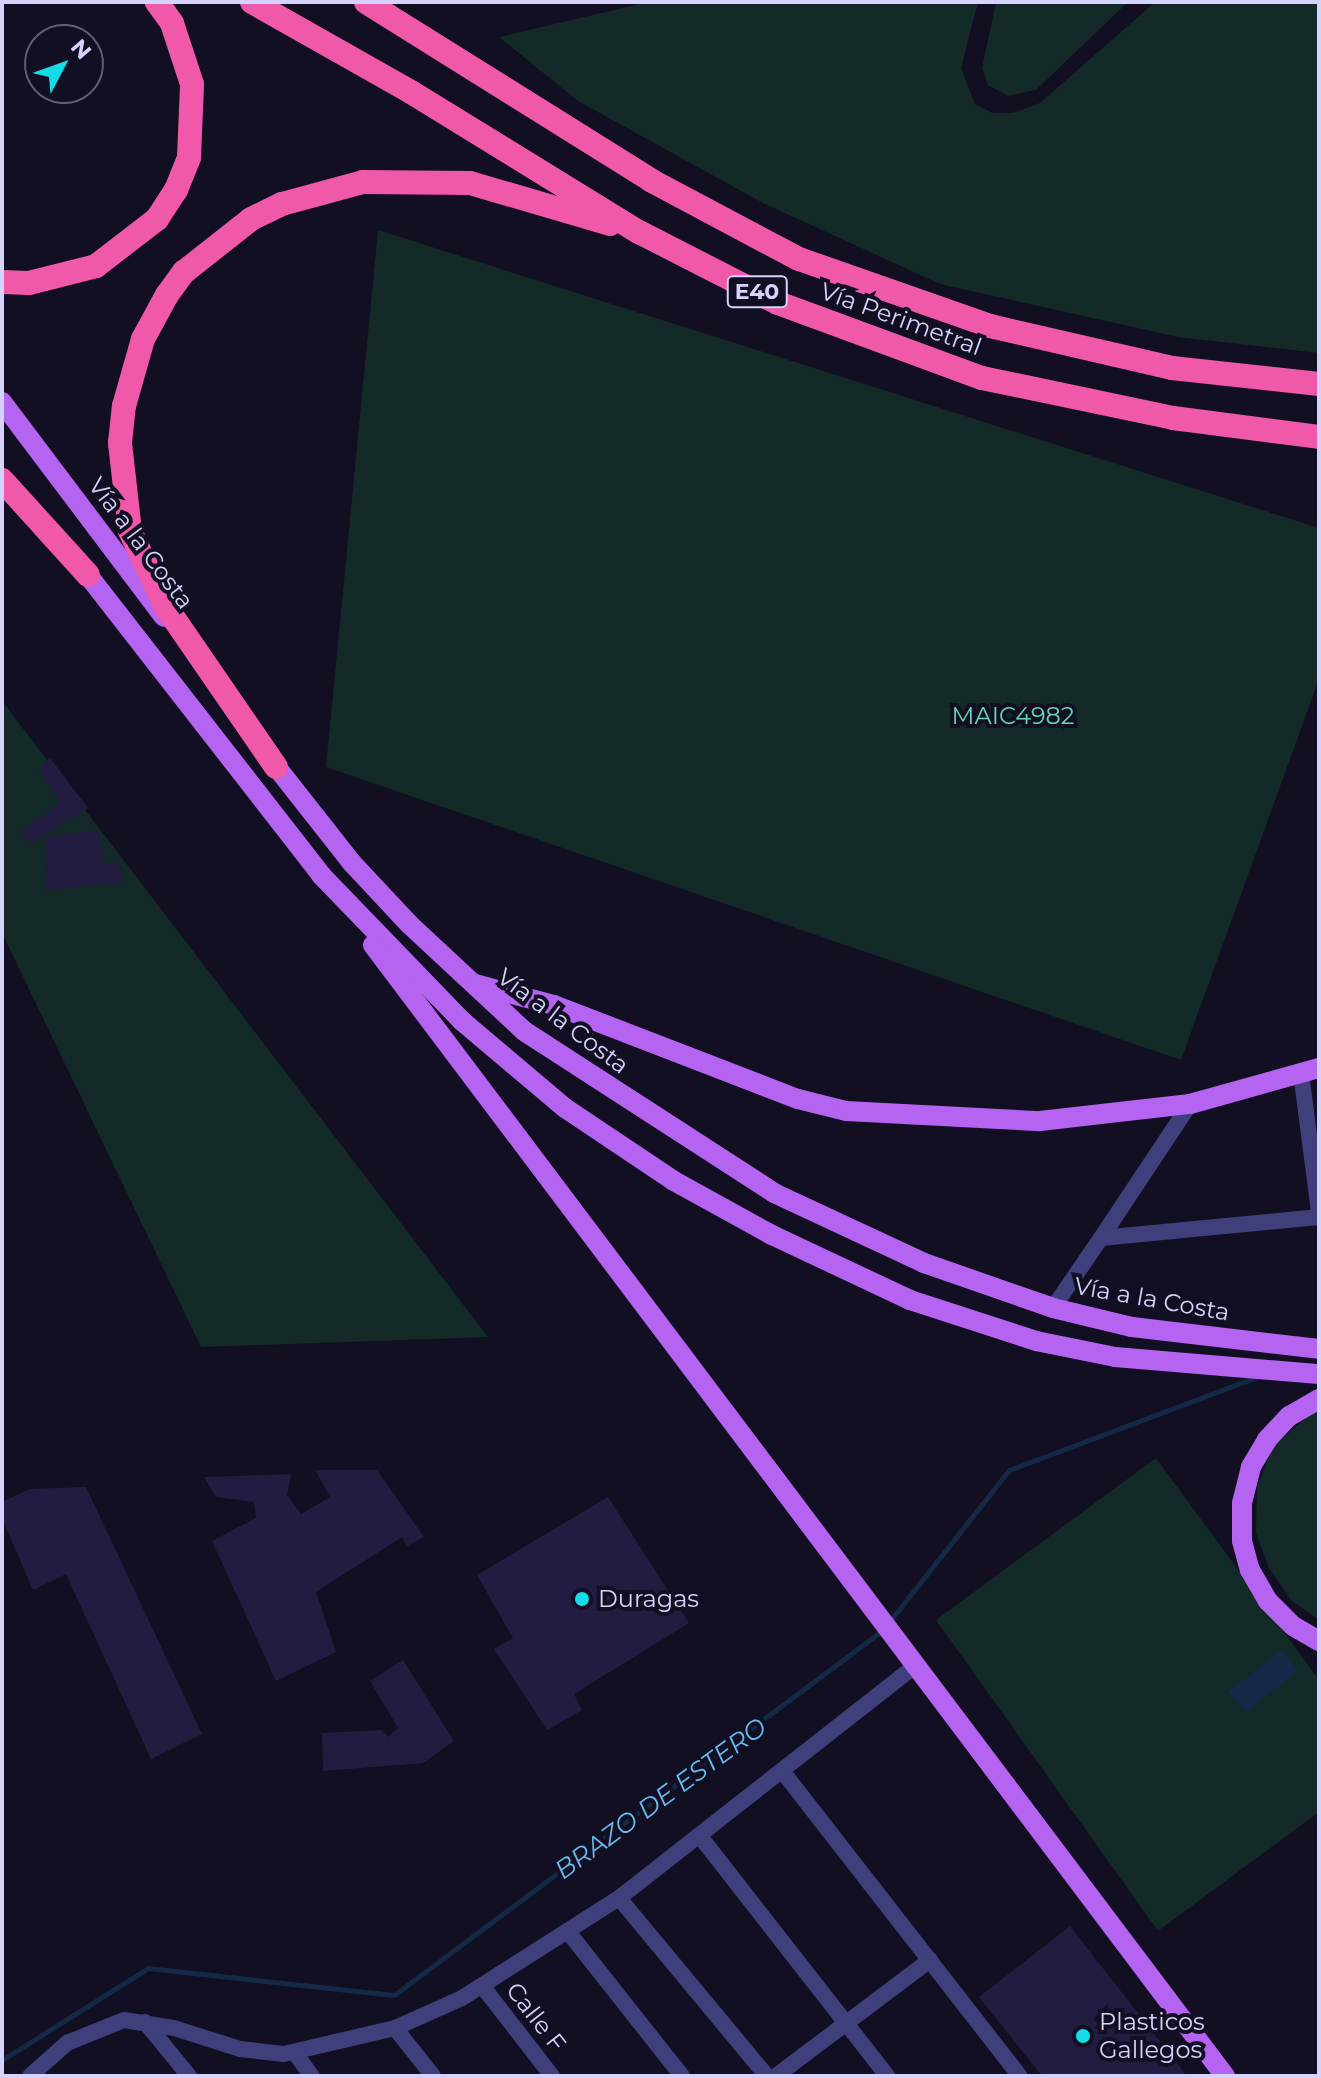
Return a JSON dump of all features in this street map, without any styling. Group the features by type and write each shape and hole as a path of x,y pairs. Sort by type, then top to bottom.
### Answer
{"highway":[{"path":"2,282 29,283 96,266 157,219 176,190 189,157 192,84 172,23 157,2"},
{"name":"Vía Perimetral","path":"252,2 411,92 639,232 778,303 982,378 1173,418 1319,437"},
{"name":"Vía Perimetral","path":"366,2 652,181 799,259 990,326 1172,368 1319,384"},
{"path":"276,767 166,607 130,531 120,443 124,406 143,339 167,295 184,272 251,219 282,204 363,182 470,183 639,232"},
{"path":"2,480 88,575"}],"main road":[{"name":"Vía a la Costa","path":"2,402 276,767 352,863 470,983 583,1074 774,1193 924,1263 1053,1308 1132,1327 1319,1349"},
{"path":"2,464 321,875 1225,2076"},
{"path":"321,875 462,1021 565,1108 674,1181 772,1235 910,1300 1036,1341 1128,1359 1319,1374"},
{"path":"470,983 554,1005 787,1095 846,1111 1040,1121 1190,1104 1310,1070"},
{"path":"1319,1399 1289,1416 1267,1440 1251,1467 1242,1503 1242,1541 1250,1570 1268,1601 1293,1626 1319,1641"}],"street":[{"path":"1101,1238 1319,1215 1310,1070"},
{"path":"1053,1308 1190,1104"},
{"path":"40,2073 67,2043 124,2020 145,2022 240,2049 295,2053 395,2028 483,1987 569,1933 783,1772 915,1666"},
{"path":"783,1772 1020,2076"},
{"path":"699,1835 887,2076"},
{"path":"619,1898 767,2076"},
{"path":"569,1933 682,2076"},
{"path":"776,2076 930,1960"},
{"name":"Calle F","path":"483,1987 552,2076"},
{"path":"145,2022 189,2076"},
{"path":"395,2028 433,2076"},
{"path":"295,2053 312,2076"}],"green space":[{"path":"648,2 978,2 961,68 975,104 993,113 1013,113 1040,103 1155,2 1319,2 1319,353 1178,337 940,284 763,203 578,101 499,37"},
{"path":"996,2 1128,2 1036,90 1008,96 988,85 982,68"},
{"name":"MAIC4982","path":"378,230 1319,528 1319,679 1181,1060 326,767"},
{"path":"2,701 488,1337 201,1347 2,933"},
{"path":"1319,1407 1319,1620 1291,1600 1269,1568 1256,1533 1257,1487 1274,1445"},
{"path":"1156,1458 1319,1680 1319,1812 1158,1931 936,1620"}],"water":[{"path":"1281,1650 1298,1671 1246,1713 1228,1692"}],"building":[{"path":"50,758 88,808 31,843 21,831 60,802 39,770"},
{"path":"99,831 104,864 119,862 124,882 46,890 45,836"},
{"path":"315,1470 377,1470 424,1537 407,1546 402,1537 316,1592 336,1652 276,1681 212,1541 256,1518 254,1502 216,1497 204,1477 291,1474 287,1495 301,1514 330,1497"},
{"path":"86,1487 202,1734 151,1759 66,1574 33,1590 2,1518 2,1502 30,1489"},
{"name":"Duragas","path":"608,1497 689,1623 574,1694 582,1710 547,1730 494,1649 513,1638 477,1575"},
{"path":"403,1660 454,1741 423,1763 323,1771 322,1733 382,1730 388,1737 398,1728 370,1681"},
{"name":"Plasticos Gallegos","path":"1070,1926 1187,2076 1042,2076 979,1997"}],"waterway":[{"name":"BRAZO DE ESTERO","path":"889,1622 1009,1470 1256,1377"},
{"name":"BRAZO DE ESTERO","path":"2,2060 148,1968 394,1995 883,1630"}],"place":[{"name":"Duragas","path":"582,1599"},
{"name":"Plasticos Gallegos","path":"1083,2036"}]}
